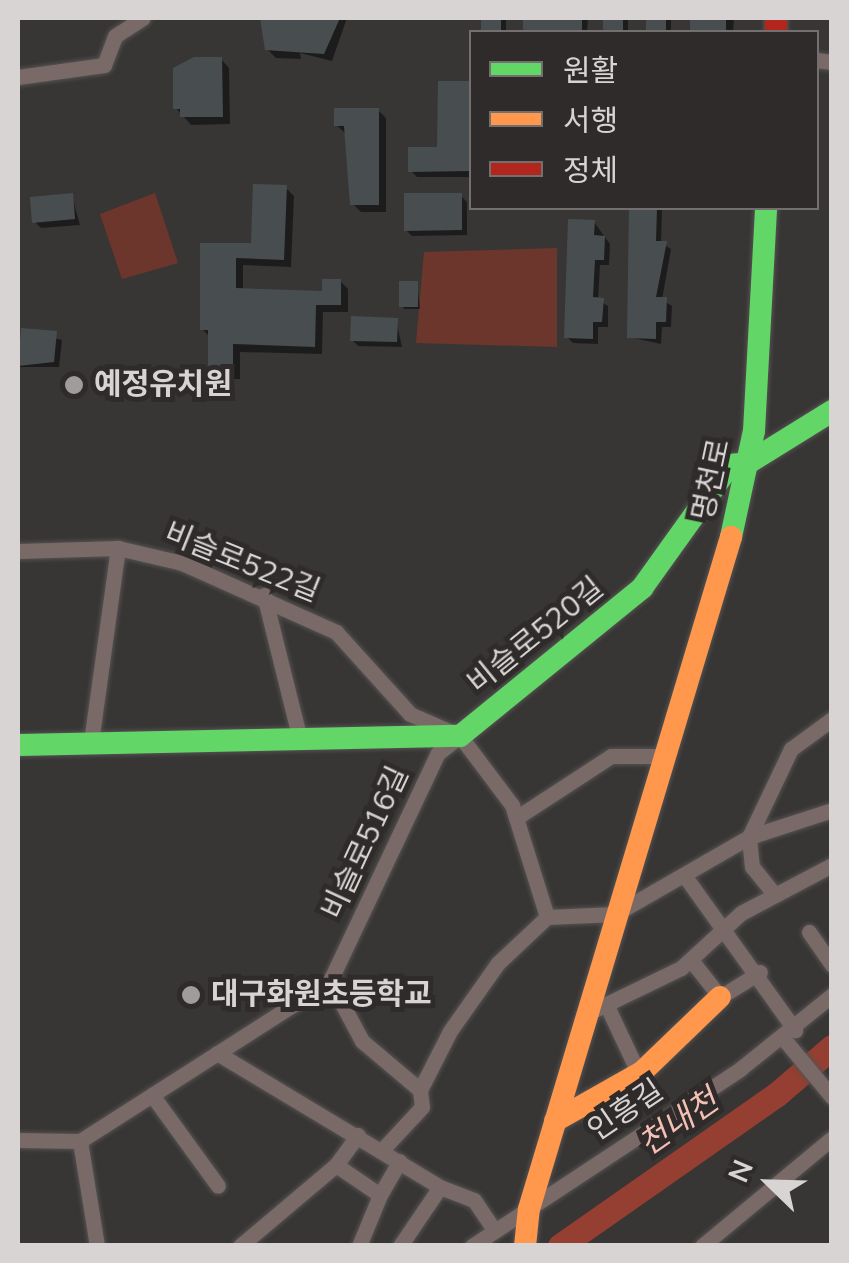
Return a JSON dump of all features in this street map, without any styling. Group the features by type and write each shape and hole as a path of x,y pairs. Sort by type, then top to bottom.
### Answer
{"street":[{"path":"18,77 104,65 115,36 142,18"},
{"name":"명천로","path":"526,1228 556,1122 596,1009 615,914 748,463 766,210"},
{"name":"비슬로520길","path":"18,745 460,736 642,588 730,466 748,463 832,411"},
{"name":"비슬로522길","path":"18,552 118,548 182,563 264,595 336,632 410,714 460,736"},
{"name":"비슬로522길","path":"90,742 118,548"},
{"path":"264,595 300,739"},
{"path":"774,895 752,867 749,837 791,750 832,719"},
{"path":"460,736 516,818 547,917"},
{"name":"비슬로516길","path":"330,981 438,753 460,736"},
{"path":"516,818 611,756 664,756"},
{"path":"381,1151 422,1107 420,1090 450,1031 498,964 547,917 615,914 749,837 832,810"},
{"path":"639,1074 596,1009 691,960 729,930 741,913 832,865"},
{"path":"684,875 760,972 789,1034 832,1097"},
{"path":"810,932 832,965"},
{"path":"691,960 720,998"},
{"path":"556,1122 639,1074 720,998 760,972"},
{"path":"18,1140 80,1140 330,981 362,1041 420,1090"},
{"name":"인흥길","path":"472,1246 494,1230 526,1228 789,1034 832,995"},
{"path":"217,1053 440,1186 474,1200 494,1230"},
{"path":"152,1095 218,1186"},
{"path":"240,1246 336,1164 358,1135"},
{"path":"702,1246 832,1138"},
{"path":"80,1140 97,1246"},
{"path":"360,1245 380,1196 400,1161"},
{"path":"336,1164 380,1196"},
{"path":"400,1246 440,1186"}],"shaded area":[{"path":"155,193 178,263 122,279 100,214"},
{"path":"557,248 557,347 416,343 424,252"}],"building":[{"path":"260,18 340,18 324,54 265,50"},
{"path":"481,18 501,18 501,30 481,30"},
{"path":"523,18 582,18 582,30 523,30"},
{"path":"603,18 623,18 623,30 603,30"},
{"path":"646,18 666,18 666,30 646,30"},
{"path":"690,18 726,18 726,30 690,30"},
{"path":"194,57 222,57 223,117 180,117 180,109 173,109 173,68"},
{"path":"438,81 469,81 469,171 408,172 408,147 437,147"},
{"path":"334,108 379,108 379,205 350,205 344,126 334,126"},
{"path":"253,184 287,185 284,260 236,258 236,288 322,291 322,279 341,279 341,305 316,305 315,347 233,344 233,372 208,372 208,330 200,330 200,243 251,243"},
{"path":"73,193 75,219 32,223 30,197"},
{"path":"404,193 462,193 462,230 404,231"},
{"path":"629,210 657,210 656,241 667,241 656,297 667,297 666,322 656,322 656,339 627,338"},
{"path":"568,219 595,220 594,235 605,236 604,260 595,260 593,297 604,298 602,322 593,322 593,339 564,338"},
{"path":"399,281 418,281 418,307 399,307"},
{"path":"351,316 398,318 397,342 350,341"},
{"path":"21,328 57,331 54,362 18,366"}],"waterway":[{"name":"천내천","path":"560,1246 776,1095 832,1047"}],"traffic: fast":[{"path":"731,537 754,431 766,210"},
{"path":"18,745 460,736 642,588 730,465 748,463 832,411"}],"traffic: slow":[{"path":"525,1246 529,1209 731,537"},
{"path":"555,1121 642,1072 720,997"}],"traffic: jam":[{"path":"776,18 776,30"}],"place":[{"name":"예정유치원","path":"74,385"},
{"name":"대구화원초등학교","path":"191,995"}]}
